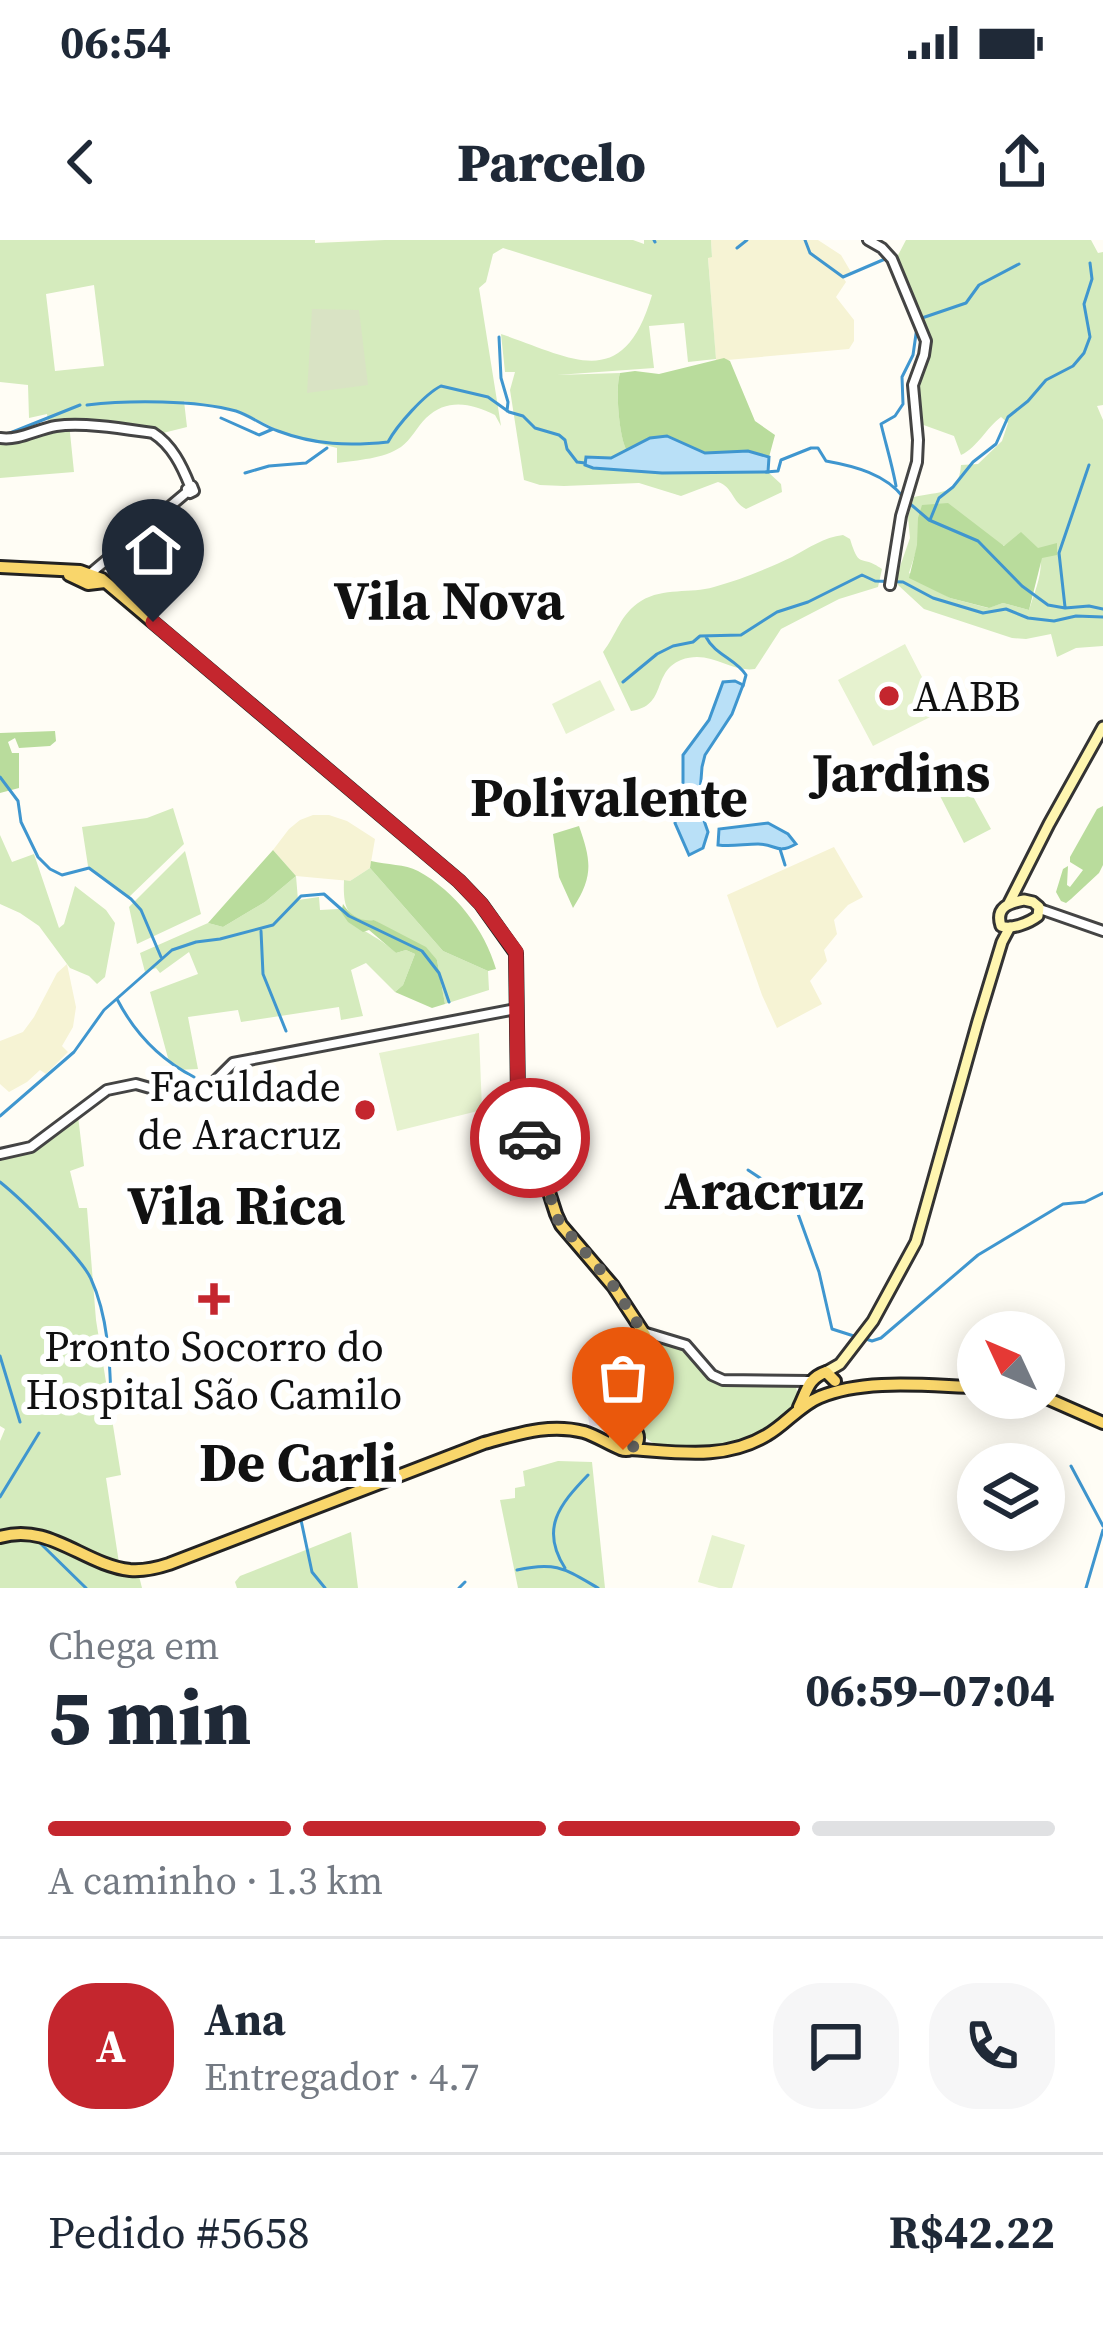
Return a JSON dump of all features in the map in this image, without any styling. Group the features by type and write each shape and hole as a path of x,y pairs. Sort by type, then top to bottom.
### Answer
{"main road":[{"path":"0,570 92,578 459,881 486,910 512,954 519,1102 556,1214 610,1281 647,1346 638,1396 637,1443 625,1449"},
{"path":"794,1415 873,1321 916,1242 1002,943 1005,926 999,912 1019,887 1048,824 1103,727"},
{"path":"1019,887 1024,900"},
{"path":"1005,926 1038,914 1034,902 1009,903"},
{"path":"822,1379 852,1388"},
{"path":"822,1379 812,1395 852,1388 957,1387"},
{"path":"0,1537 35,1534 118,1568 151,1569 484,1443 538,1429 569,1429 625,1449 710,1454 733,1450 769,1434 831,1390 822,1379"},
{"path":"625,1449 613,1439 638,1396"},
{"path":"1065,1406 1100,1420"},
{"path":"592,1435 628,1425 662,1451"}],"street":[{"path":"868,240 892,260 926,341 913,385 917,462 901,516 890,585"},
{"path":"0,438 63,425 153,433 176,456 189,489 92,578"},
{"path":"1038,914 1103,932"},
{"path":"0,1154 32,1148 107,1090 136,1084 190,1098 203,1092 225,1067 239,1061 516,1010"},
{"path":"643,1332 686,1346 709,1373 723,1380 822,1379"}],"shaded area":[{"path":"711,240 818,240 841,255 851,272 842,276 846,282 836,297 854,320 849,349 716,361 708,257 712,256"},
{"path":"313,815 347,821 375,839 370,868 350,881 296,876 273,850 289,829"},
{"path":"834,847 863,897 834,920 837,934 824,950 827,961 810,981 822,1004 777,1028 727,895"},
{"path":"67,964 76,1007 73,1027 62,1046 68,1052 46,1074 40,1070 9,1092 0,1084 0,1041 23,1032"},
{"path":"592,1373 634,1391 628,1408 616,1421 590,1427 583,1390 595,1386"}],"green space":[{"path":"0,240 633,240 644,244 644,240 711,240 712,257 708,258 716,359 688,362 684,323 649,326 654,368 557,375 620,373 619,412 627,451 611,458 594,456 609,468 662,473 768,472 781,484 782,492 746,509 718,482 681,496 639,483 564,486 524,480 510,390 515,372 505,372 501,334 573,358 610,357 626,346 640,326 652,295 503,248 493,254 486,282 479,288 501,426 495,415 468,405 442,407 394,451 337,463 337,448 290,436 244,413 184,401 187,427 163,433 150,426 69,423 74,472 0,478 0,435 49,426 47,414 29,418 28,385 0,382","holes":["94,285 104,366 55,371 46,294"]},
{"path":"906,240 1091,240 1098,253 1103,252 1103,405 1097,406 1103,420 1103,646 1076,648 1057,657 1051,634 1012,638 924,609 898,585 914,497 952,487 961,465 978,464 1002,441 1008,423 1001,417 961,455 954,436 918,423 916,389 927,351 926,337 916,334 902,288 879,247 895,261","holes":["918,518 1005,546 1038,548 1040,571 1029,610 1003,603 988,608 950,598 909,573 918,545"]},
{"path":"312,309 359,310 368,385 307,393"},
{"path":"724,358 730,361 755,421 775,435 769,457 709,453 660,437 627,451 619,413 620,373 659,374"},
{"path":"948,503 1004,546 1021,532 1038,548 1057,543 1057,555 1042,558 1029,610 1003,603 989,608 950,598 909,578 922,505"},
{"path":"843,535 859,558 882,569 878,587 839,599 781,629 755,669 702,657 681,660 666,672 650,703 631,711 603,652 634,606 659,594 734,581"},
{"name":"AABB","path":"905,644 940,712 873,746 838,680"},
{"path":"600,680 615,710 566,734 552,704"},
{"path":"55,731 56,741 50,746 19,748 15,738 8,742 12,753 19,753 19,788 0,793 0,733"},
{"path":"964,780 991,829 964,843 939,794"},
{"path":"1103,806 1103,865 1071,899 1061,901 1056,892 1063,869 1068,866 1070,887 1083,870 1070,857"},
{"path":"173,808 184,844 129,897 88,866 82,827 147,818"},
{"path":"579,826 588,868 573,908 559,877 553,834"},
{"path":"0,835 12,862 34,854 59,928 75,886 115,923 105,977 97,984 70,968 39,926 0,904"},
{"path":"273,850 296,876 223,927 208,923"},
{"path":"185,851 201,914 137,944 129,907"},
{"path":"371,861 413,869 444,889 476,926 496,969 488,971 443,951 370,868"},
{"path":"370,868 443,951 488,971 489,990 445,1004 437,960 374,920 352,915 345,904 344,880"},
{"path":"296,876 298,900 319,897 320,910 339,909 396,953 415,954 403,985 395,992 366,963 351,970 363,1016 341,1020 339,1007 241,1022 238,1010 188,1017 198,1069 177,1070 168,1058 150,992 198,974 189,952 160,973 156,968 145,972 140,953 208,923 223,927"},
{"path":"343,904 356,917 374,920 426,947 437,960 445,1004 432,1008 395,992 403,985 415,954 396,953 369,930 363,932 348,922 339,909"},
{"path":"479,1033 482,1110 397,1131 379,1053"},
{"path":"78,1116 84,1166 70,1171 79,1208 87,1208 96,1320 121,1475 106,1478 119,1563 31,1528 0,1532 0,1441 5,1429 0,1426 0,1156 13,1155"},
{"path":"654,1338 686,1349 712,1379 787,1384 796,1387 799,1401 761,1432 731,1443 681,1448 652,1442 641,1430 638,1414"},
{"path":"558,1461 592,1462 605,1588 518,1588 500,1500 515,1498 515,1488 525,1486 523,1471"},
{"path":"351,1532 358,1588 237,1588 240,1576"},
{"path":"20,1535 138,1572 142,1588 0,1588 0,1538"},
{"path":"712,1535 745,1545 732,1588 698,1582"}],"water":[{"path":"667,436 705,453 748,451 769,457 768,472 662,473 585,465 586,457 611,458 650,438"},
{"path":"723,682 743,685 732,714 702,767 699,806 708,832 703,848 689,855 675,823 683,788 683,755 709,720"},
{"path":"768,823 796,844 780,849 718,845 719,829"}],"waterway":[{"path":"737,248 747,240"},
{"path":"805,240 810,253 843,277 885,259"},
{"path":"930,520 939,498 996,444 1008,417 1046,380 1073,366 1084,353 1090,337 1084,304 1092,279 1090,263"},
{"path":"922,318 966,303 979,285 1019,264"},
{"path":"896,486 881,424 903,404 902,377 913,355 917,327"},
{"path":"499,337 507,411"},
{"path":"87,405 202,405 236,411 305,439 374,443 388,442 412,411 441,386 488,397 535,428 559,435 577,462 585,463"},
{"path":"5,435 80,405"},
{"path":"221,418 259,435 273,429"},
{"path":"245,473 306,463 327,448"},
{"path":"766,472 778,471 781,460 818,448 826,461 879,477 904,498"},
{"path":"1065,607 1059,553 1089,465"},
{"path":"908,502 929,520 978,541 1048,605 1103,609"},
{"path":"623,682 673,646 700,636 741,635 777,612 862,575 875,581 903,582 933,598 983,613 1006,609 1054,621 1103,617"},
{"path":"706,637 746,675 743,686"},
{"path":"0,777 18,801 21,822 38,857 62,875 89,868 131,899 141,910 161,957"},
{"path":"780,849 785,865"},
{"path":"0,1116 74,1052 104,1010 172,950 273,925 301,896 324,894 349,916 422,951 439,973 449,1002"},
{"path":"261,931 263,974 286,1031"},
{"path":"117,999 149,1044 194,1077"},
{"path":"748,1170 797,1211 819,1272 832,1329 857,1337"},
{"path":"0,1182 64,1243 91,1279 105,1323 111,1401"},
{"path":"866,1339 881,1338 978,1255 1063,1204 1085,1202 1103,1193"},
{"path":"0,1356 20,1422"},
{"path":"0,1497 39,1433"},
{"path":"1071,1466 1103,1526"},
{"path":"565,1568 554,1541 556,1518 588,1475"},
{"path":"301,1520 312,1572 325,1588"},
{"path":"1086,1588 1103,1530"},
{"path":"39,1542 86,1588"},
{"path":"517,1570 560,1568 598,1588"},
{"path":"459,1588 465,1582"}],"way so far":[{"path":"530,1138 559,1222 610,1281 645,1335 638,1441 623,1450"}],"place":[{"name":"AABB","path":"889,696"},
{"name":"Faculdade de Aracruz","path":"365,1110"},
{"name":"Pronto Socorro do Hospital São Camilo","path":"214,1299"}],"district":[{"name":"Vila Nova","path":"449,600"},
{"name":"Jardins","path":"901,772"},
{"name":"Polivalente","path":"609,797"},
{"name":"Aracruz","path":"764,1190"},
{"name":"Vila Rica","path":"236,1205"},
{"name":"De Carli","path":"298,1462"}],"route":[{"path":"153,622 459,881 486,910 516,953 518,1096 530,1138"}]}
